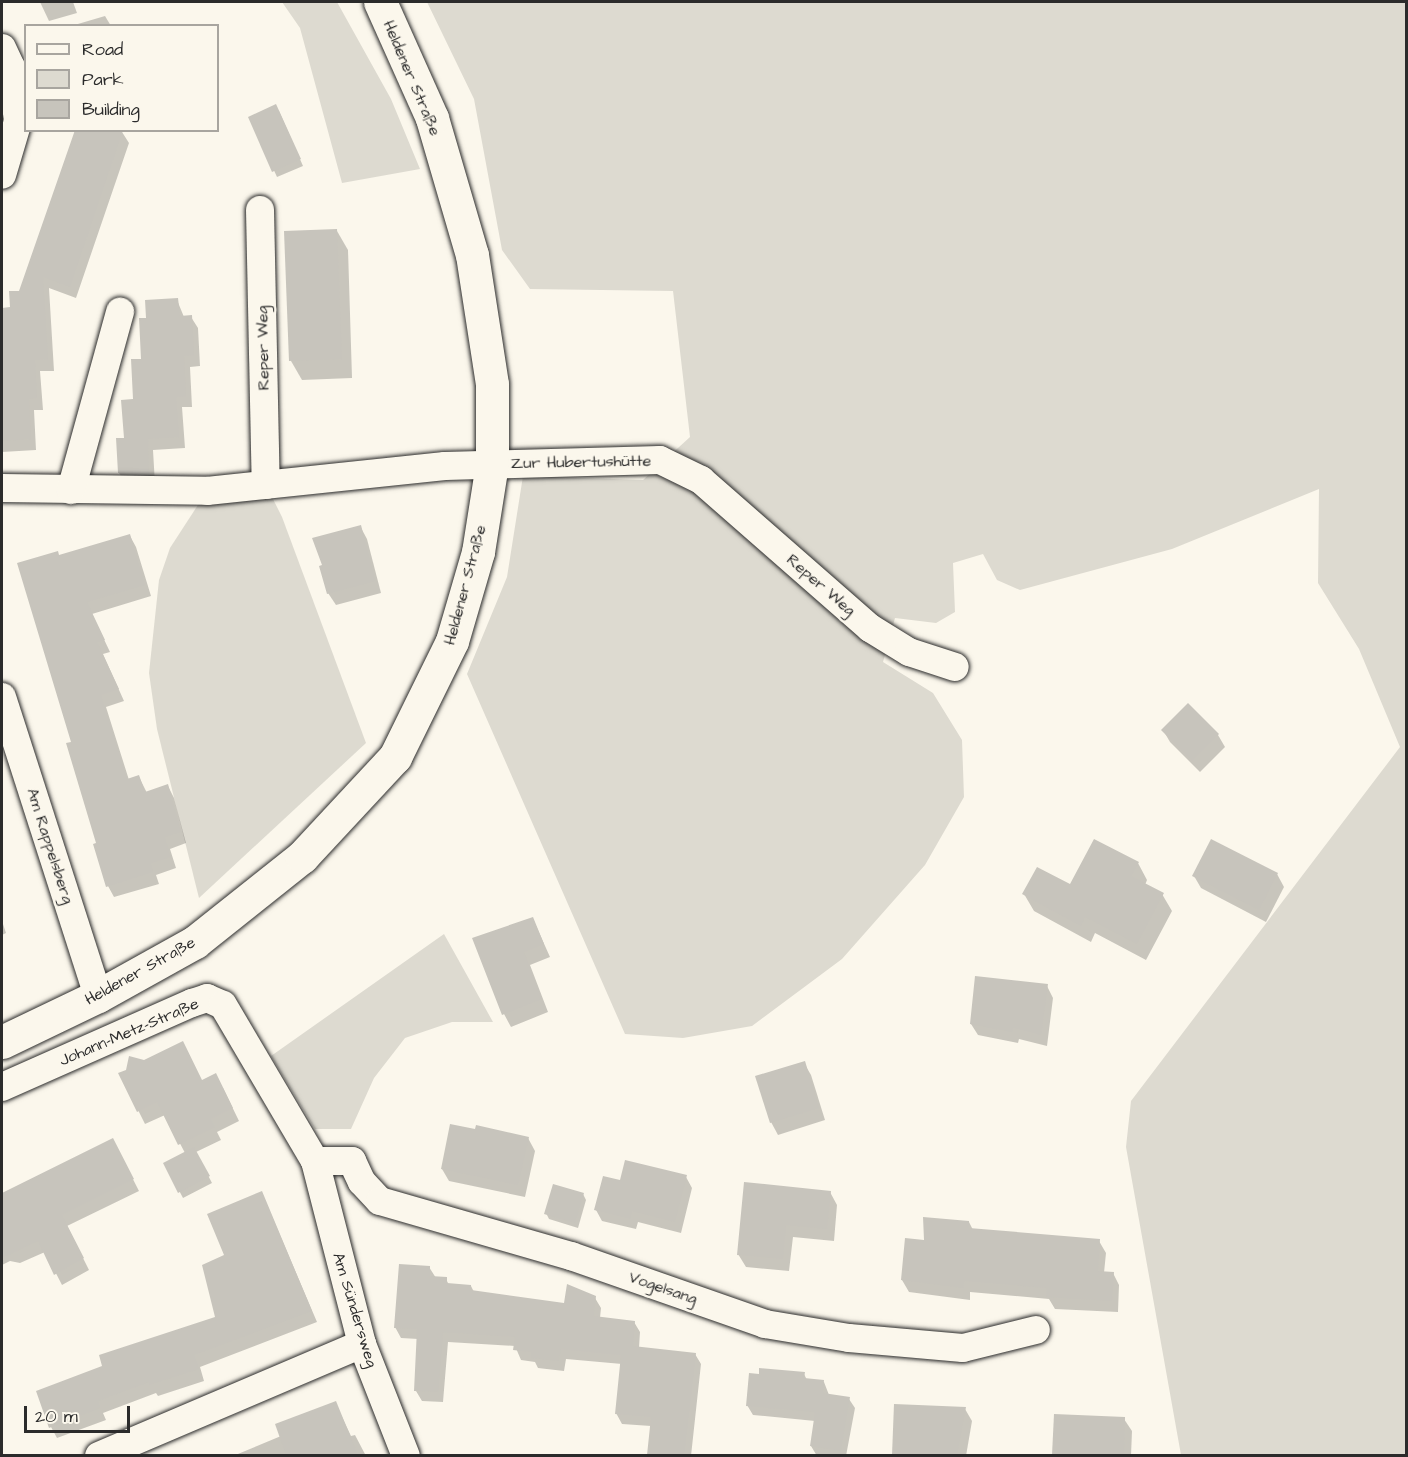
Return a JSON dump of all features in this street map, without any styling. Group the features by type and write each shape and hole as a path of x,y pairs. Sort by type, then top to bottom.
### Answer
{"main road":[{"name":"Heldener Straße","path":"2,1042 98,996 195,942 293,864 395,757 452,641 477,552 492,464 492,384 472,255 432,118 380,2"}],"street":[{"path":"2,48 10,67 18,121 2,175"},
{"name":"Reper Weg","path":"260,210 266,485"},
{"path":"71,490 120,312"},
{"name":"Zur Hubertushütte","path":"492,464 660,460 701,480"},
{"path":"2,488 207,491 445,465 492,464"},
{"name":"Reper Weg","path":"701,480 870,628 909,652 955,668"},
{"name":"Am Rappelsberg","path":"2,697 98,996"},
{"name":"Johann-Metz-Straße","path":"2,1087 207,998 223,1005 315,1161"},
{"name":"Vogelsang","path":"315,1161 352,1161 362,1182 380,1201 571,1256 765,1324 849,1338 963,1348 1036,1330"},
{"name":"Am Sündersweg","path":"315,1161 362,1344 406,1455"},
{"path":"99,1455 362,1344"}],"green space":[{"path":"282,2 337,2 391,99 420,169 342,183 300,28"},
{"path":"427,2 1406,2 1406,1455 1181,1455 1126,1147 1131,1101 1400,747 1359,649 1318,583 1319,489 1172,549 1020,590 997,580 983,554 953,563 955,612 936,623 895,618 883,662 933,693 962,740 964,797 925,865 842,959 752,1026 683,1038 625,1034 467,674 507,577 523,476 643,480 690,437 673,291 530,289 502,250 474,99"},
{"path":"266,485 282,517 366,743 199,898 157,729 149,673 159,580 170,548 207,491"},
{"path":"444,934 493,1022 452,1022 405,1038 374,1078 351,1129 315,1129 271,1056"}],"building":[{"path":"276,104 301,159 272,172 248,117"},
{"path":"74,132 122,132 70,287 43,277 48,359 35,360 37,398 29,399 31,439 2,441 2,308 10,307 9,291 19,291"},
{"path":"337,229 342,359 289,361 284,231"},
{"path":"178,298 180,316 192,315 194,355 184,356 186,396 176,397 179,437 148,439 149,474 118,473 116,438 124,438 121,400 133,399 131,359 141,359 139,318 146,318 145,300"},
{"path":"361,525 375,581 327,594 319,566 322,565 312,538"},
{"path":"130,534 145,585 87,602 105,640 97,642 119,689 101,695 127,779 139,775 145,792 168,784 181,832 165,837 171,857 151,863 153,872 106,887 93,844 96,843 66,743 71,742 17,563 58,551 59,555"},
{"path":"1188,703 1219,734 1192,761 1161,730"},
{"path":"1094,839 1139,862 1131,876 1164,893 1137,944 1085,917 1081,926 1022,894 1037,867 1070,884"},
{"path":"1211,839 1278,873 1259,910 1192,876"},
{"path":"533,917 544,944 524,952 542,999 502,1015 472,938"},
{"path":"975,976 1048,984 1041,1035 1013,1028 1012,1032 970,1024"},
{"path":"183,1041 202,1080 216,1073 233,1108 211,1119 215,1127 178,1145 157,1102 137,1112 118,1073 126,1070 129,1056 144,1060"},
{"path":"805,1061 819,1108 770,1123 755,1076"},
{"path":"450,1124 475,1129 476,1125 529,1137 518,1185 441,1169"},
{"path":"113,1138 134,1179 62,1215 84,1258 54,1275 38,1241 2,1258 2,1193"},
{"path":"194,1147 210,1176 178,1193 163,1163"},
{"path":"625,1160 687,1175 675,1222 632,1211 630,1219 594,1210 603,1176 620,1180"},
{"path":"744,1182 831,1191 827,1229 786,1225 783,1259 737,1255"},
{"path":"553,1184 584,1193 575,1223 544,1214"},
{"path":"262,1191 312,1311 194,1355 199,1369 149,1385 149,1382 98,1401 100,1408 49,1428 36,1391 102,1366 99,1355 215,1317 202,1265 224,1255 207,1214"},
{"path":"923,1217 969,1221 969,1228 1100,1239 1098,1271 1114,1272 1112,1301 1046,1297 1047,1288 964,1281 963,1288 901,1280 905,1238 924,1240"},
{"path":"399,1264 430,1266 430,1276 447,1277 447,1283 471,1285 471,1290 564,1303 567,1284 596,1296 594,1316 635,1321 633,1346 696,1353 684,1455 647,1455 651,1417 615,1414 621,1355 561,1349 559,1361 531,1358 531,1352 513,1350 515,1337 443,1332 438,1392 414,1391 417,1329 394,1328"},
{"path":"759,1368 805,1372 804,1378 824,1380 823,1393 850,1397 841,1451 810,1446 815,1412 746,1406 749,1373 759,1374"},
{"path":"336,1401 358,1455 286,1455 275,1424"},
{"path":"894,1404 966,1407 957,1455 892,1455"},
{"path":"1054,1414 1125,1417 1124,1455 1052,1455"}]}
